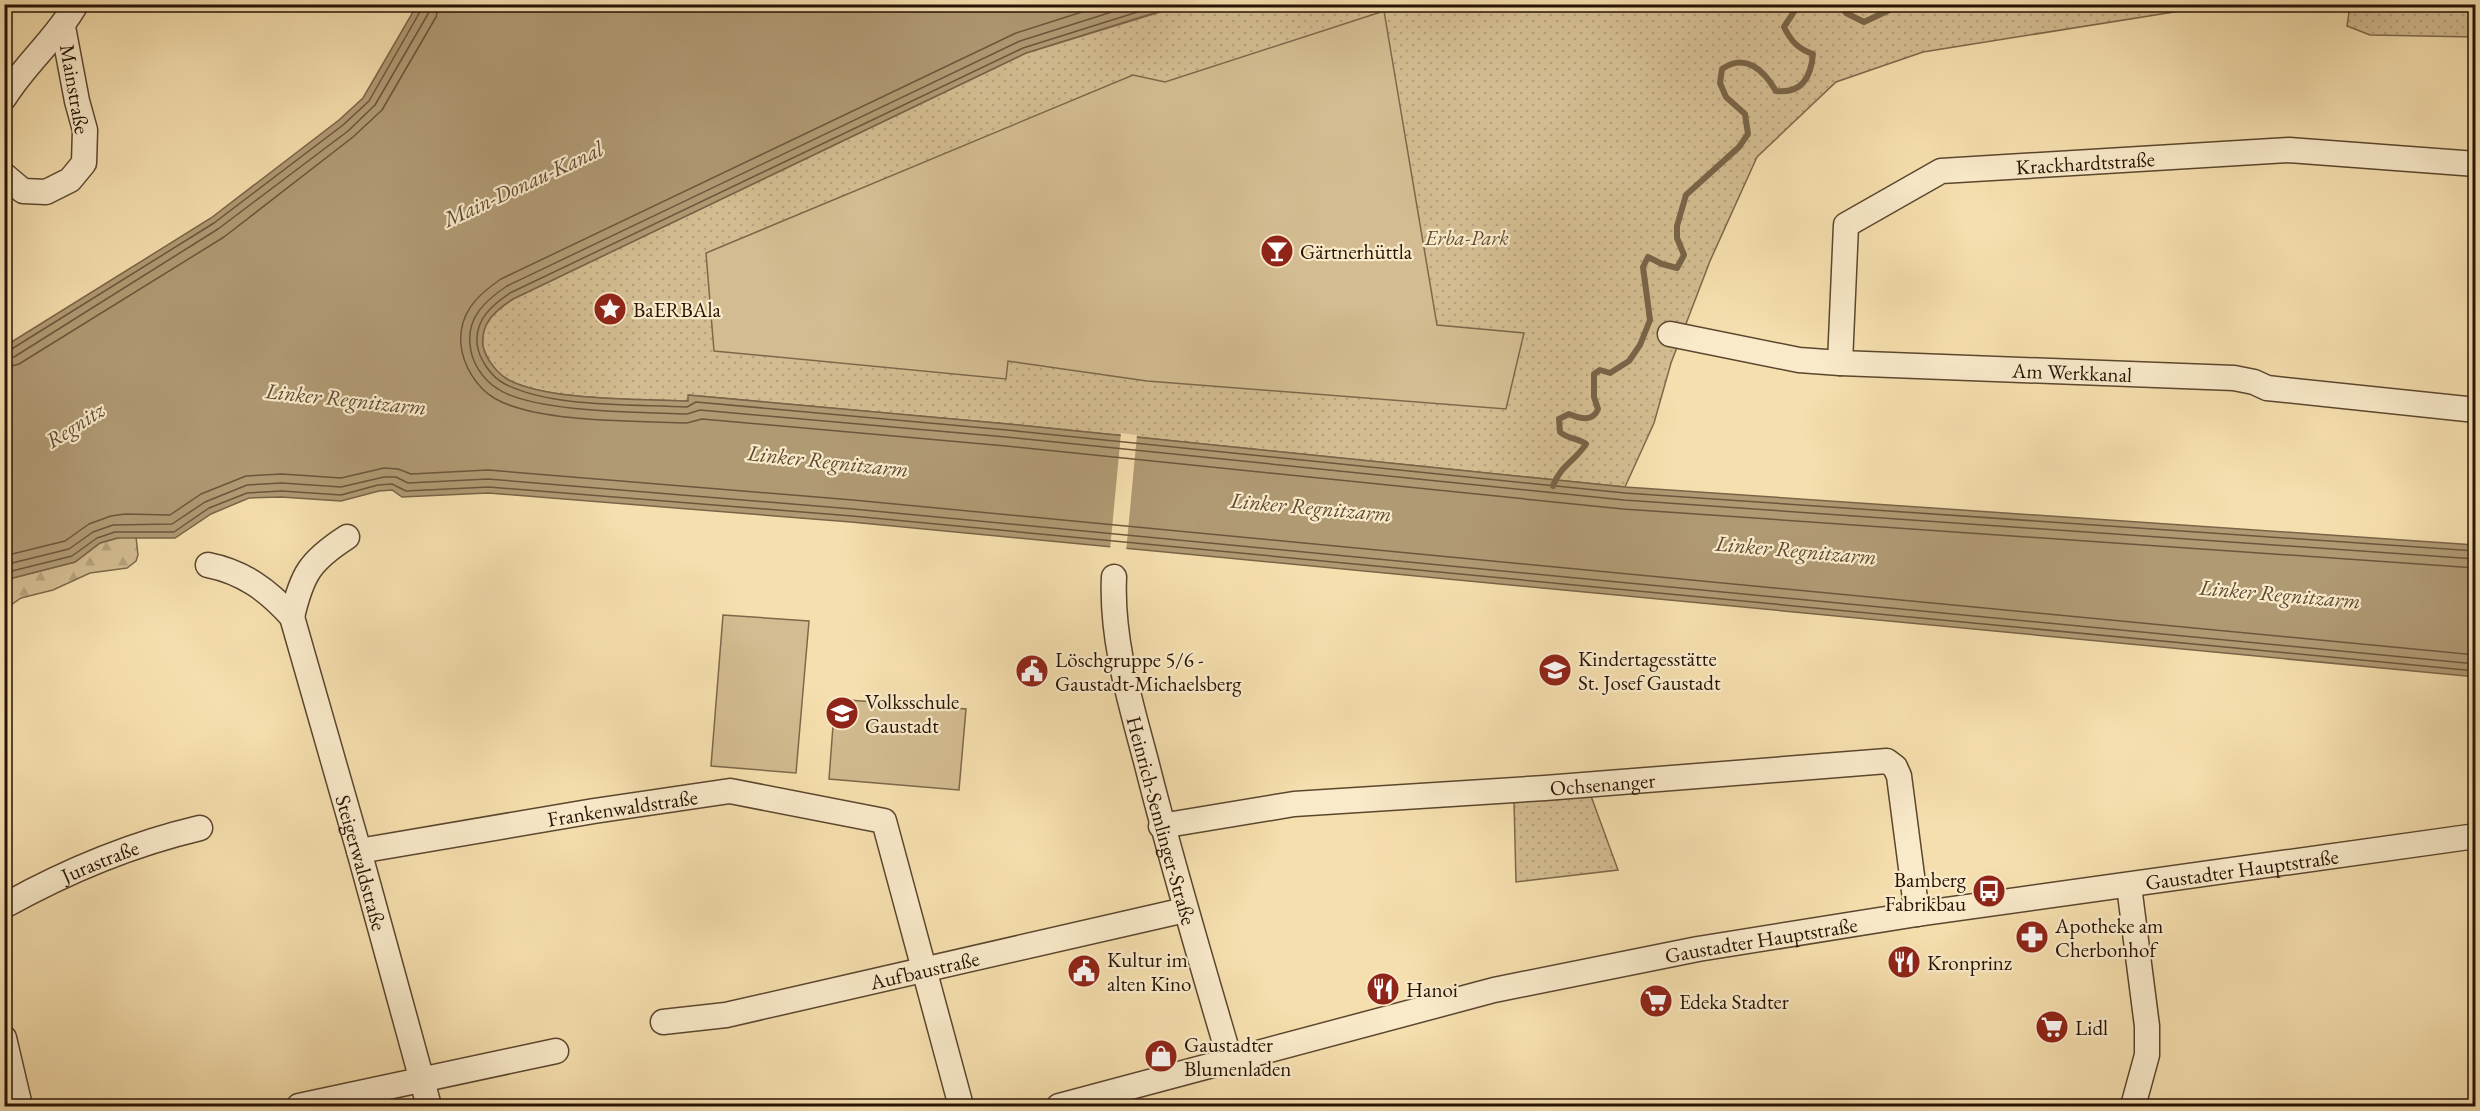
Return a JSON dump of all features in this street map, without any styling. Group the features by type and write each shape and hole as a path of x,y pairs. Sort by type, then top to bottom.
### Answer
{"street":[{"name":"Mainstraße","path":"4,98 13,84 63,27 76,4"},
{"name":"Mainstraße","path":"4,175 23,191 46,192 70,180 84,163 85,130 63,27"},
{"name":"Krackhardtstraße","path":"1840,363 1846,225 1941,171 2289,150 2475,164"},
{"name":"Am Werkkanal","path":"1670,334 1799,360 2234,378 2267,388 2475,410"},
{"name":"Steigerwaldstraße","path":"292,617 300,583 307,572 328,549 347,537"},
{"name":"Steigerwaldstraße","path":"208,565 243,575 277,600 292,617 429,1107"},
{"name":"Heinrich-Semlinger-Straße","path":"1114,577 1113,604 1122,659 1161,826 1230,1060"},
{"name":"Ochsenanger","path":"1161,826 1246,810 1294,804 1545,788 1887,761 1895,767 1899,776 1917,914"},
{"name":"Frankenwaldstraße","path":"359,851 604,809 730,791 884,821 924,968"},
{"name":"Jurastraße","path":"4,906 70,874 158,837 200,828"},
{"name":"Gaustadter Hauptstraße","path":"1059,1107 1494,990 1698,949 1917,914 2475,836"},
{"path":"2129,886 2147,1026 2147,1055 2133,1107"},
{"name":"Aufbaustraße","path":"663,1022 726,1015 1185,910"},
{"path":"924,968 961,1107"},
{"path":"4,1038 20,1107"},
{"path":"299,1107 556,1051"}],"green space":[{"name":"Erba-Park","path":"1183,5 2218,5 1923,52 1836,82 1757,157 1710,261 1671,363 1654,423 1625,487 1008,424 689,395 689,401 569,395 524,386 507,379 495,369 486,355 483,346 484,330 490,318 513,299 1026,53"},
{"path":"2350,5 2475,5 2475,37 2370,35 2347,26"},
{"path":"1384,11 1437,325 1524,333 1506,409 1147,381 1008,361 1006,379 714,351 706,253 1133,75 1165,82"},
{"path":"125,536 136,537 138,555 136,561 127,568 90,573 53,590 21,598 5,609 5,580 75,562 100,543"},
{"path":"723,615 809,621 796,773 711,766"},
{"path":"835,699 966,709 959,790 829,779"},
{"path":"1591,796 1618,870 1516,882 1514,802"}],"water":[{"path":"1183,4 1026,53 513,299 490,318 484,330 483,346 486,355 495,369 503,376 524,386 594,398 688,401 688,395 1008,424 1625,487 2475,545 2476,677 851,522 488,493 402,497 392,490 341,501 281,497 249,498 211,514 175,538 117,538 100,543 75,562 5,580 5,346 211,218 339,120 363,98 417,5"}],"pier":[{"path":"1121,433 1137,435 1126,552 1110,550"}],"waterway":[{"path":"1553,486 1559,474 1586,444 1560,432 1559,419 1569,414 1582,418 1593,416 1598,409 1594,397 1594,374 1600,370 1610,373 1629,361 1640,345 1650,320 1643,267 1648,257 1677,268 1684,255 1677,238 1677,226 1686,195 1739,147 1748,134 1745,114 1726,97 1720,83 1722,69 1730,64 1746,63 1759,70 1776,91 1799,87 1807,77 1813,54 1796,44 1784,27 1799,4"},
{"path":"1839,4 1846,13 1864,22 1902,4"}],"place":[{"name":"Gärtnerhüttla","path":"1277,251"},
{"name":"BaERBAla","path":"610,309"},
{"name":"Kindertagesstätte St. Josef Gaustadt","path":"1555,670"},
{"name":"Löschgruppe 5/6 - Gaustadt-Michaelsberg","path":"1032,671"},
{"name":"Volksschule Gaustadt","path":"842,713"},
{"name":"Bamberg Fabrikbau","path":"1989,891"},
{"name":"Apotheke am Cherbonhof","path":"2032,937"},
{"name":"Kronprinz","path":"1904,962"},
{"name":"Kultur im alten Kino","path":"1084,971"},
{"name":"Hanoi","path":"1383,989"},
{"name":"Edeka Stadter","path":"1656,1001"},
{"name":"Lidl","path":"2052,1027"},
{"name":"Gaustadter Blumenladen","path":"1161,1056"}],"water label":[{"name":"Main-Donau-Kanal","path":"523,184"},
{"name":"Linker Regnitzarm","path":"346,399"},
{"name":"Regnitz","path":"75,425"},
{"name":"Linker Regnitzarm","path":"828,461"},
{"name":"Linker Regnitzarm","path":"1311,507"},
{"name":"Linker Regnitzarm","path":"1796,550"},
{"name":"Linker Regnitzarm","path":"2280,594"}]}
